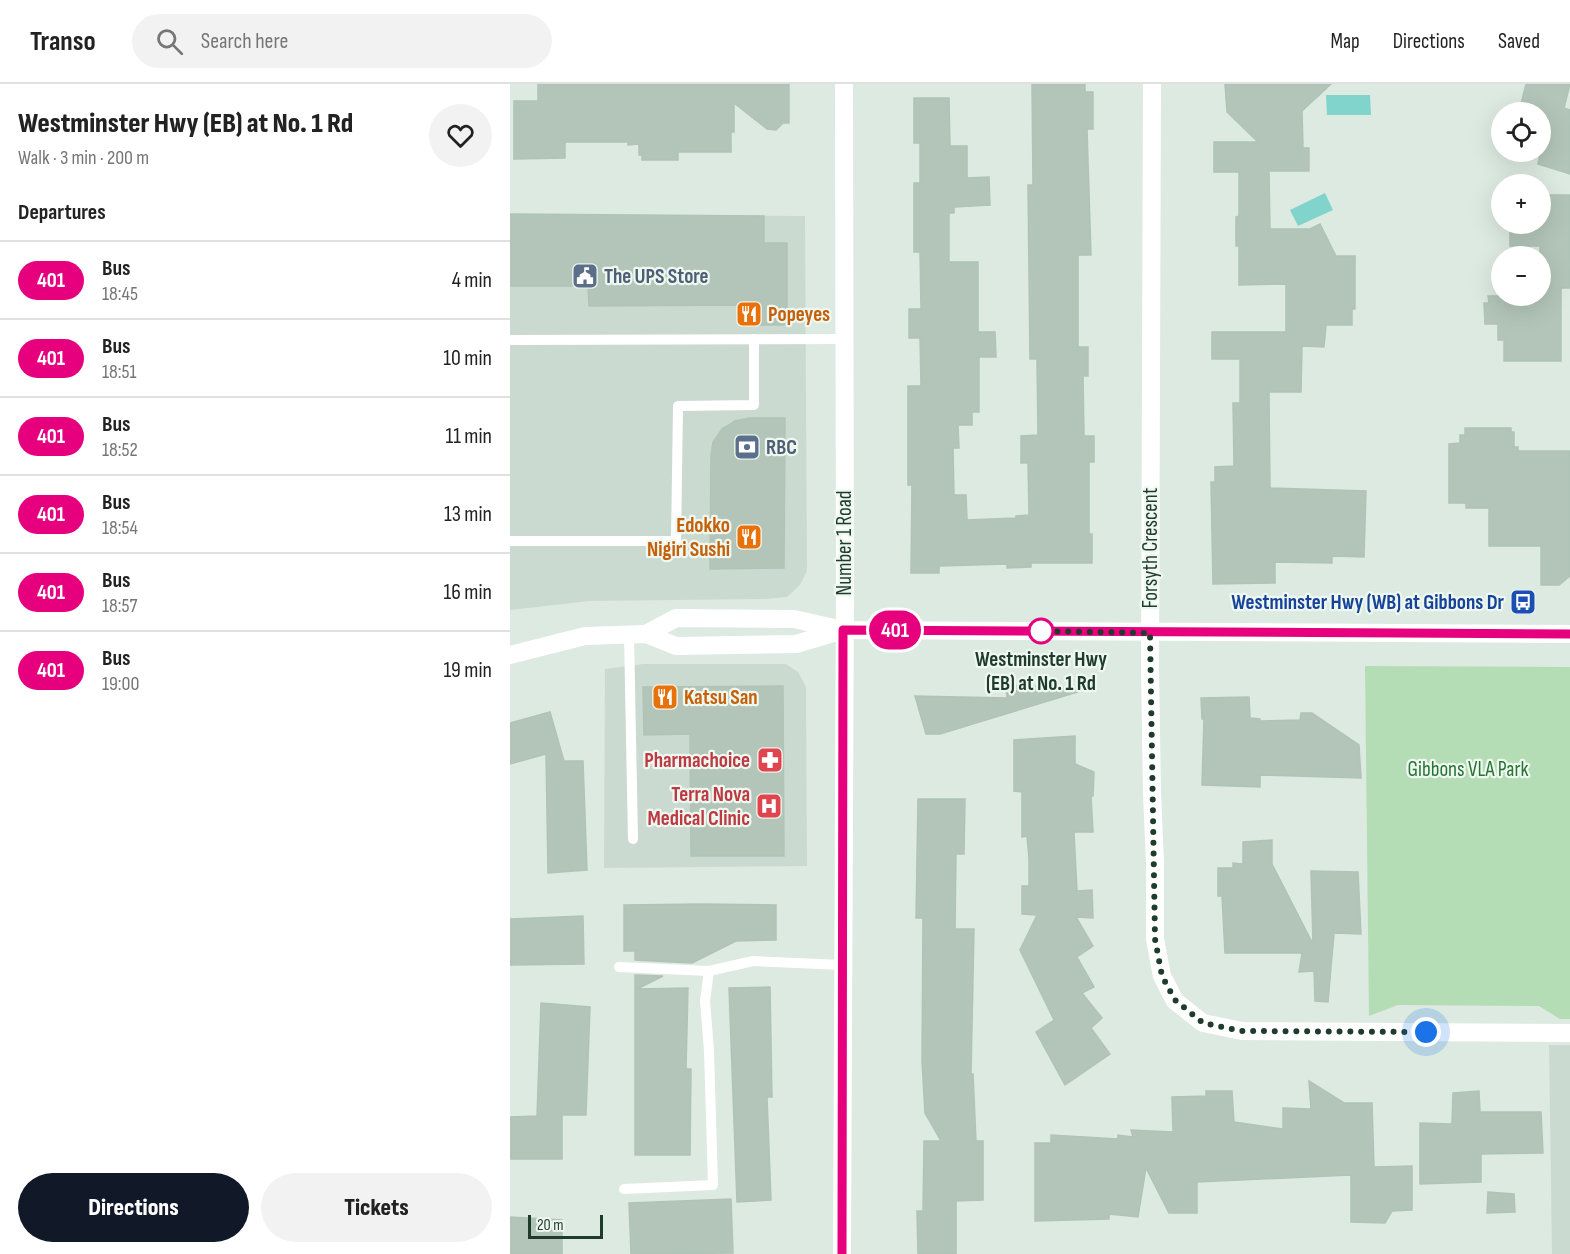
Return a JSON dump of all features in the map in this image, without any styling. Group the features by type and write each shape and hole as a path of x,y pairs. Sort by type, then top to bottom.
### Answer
{"street":[{"name":"Number 1 Road","path":"842,1254 844,84"},
{"name":"Forsyth Crescent","path":"1152,84 1150,633 1155,939 1162,976 1175,1000 1203,1023 1242,1031 1570,1033"},
{"path":"638,634 676,618 794,619 843,630 1570,634"},
{"path":"510,655 585,636 638,634 676,646 796,644 843,630"}],"lane":[{"path":"510,542 676,541 678,406 754,405 754,339"},
{"path":"510,340 844,339"},
{"path":"633,839 638,634"},
{"path":"619,967 709,971 753,961 842,965"},
{"path":"624,1189 713,1185 709,1051 705,1001 709,971"}],"shaded area":[{"path":"510,214 805,216 807,571 800,585 787,597 590,601 510,610"},
{"path":"643,664 786,664 798,672 806,687 807,866 604,868 605,669"},
{"path":"1549,1045 1570,1045 1570,1254 1552,1254"}],"green space":[{"name":"Gibbons VLA Park","path":"1365,666 1570,667 1570,1019 1560,1019 1539,1006 1398,1005 1369,1016"}],"water":[{"path":"1326,95 1370,95 1371,115 1327,115"},
{"path":"1325,193 1333,210 1298,226 1290,210"}],"building":[{"path":"538,84 789,84 789,123 783,123 776,130 767,129 734,103 731,152 678,152 678,160 642,160 642,155 639,155 639,144 565,142 565,158 514,159 514,101 538,101"},
{"path":"1032,84 1085,84 1085,92 1093,92 1093,129 1087,129 1091,255 1078,255 1078,347 1088,347 1088,376 1083,376 1084,436 1094,436 1094,462 1089,462 1089,534 1092,534 1092,563 1031,563 1031,567 1007,568 1007,564 939,566 939,573 911,573 912,485 908,485 908,386 921,386 920,338 909,338 909,309 921,309 920,252 914,252 914,183 920,183 920,143 914,143 914,98 949,98 950,146 967,146 967,178 989,177 990,205 954,207 954,213 949,213 949,262 978,262 978,332 995,332 996,357 979,357 979,412 972,412 972,425 958,425 959,448 953,448 954,495 966,495 967,520 1016,518 1016,516 1029,515 1028,463 1021,463 1021,436 1038,435 1037,359 1030,359 1028,185 1033,185"},
{"path":"1225,84 1331,84 1302,111 1303,148 1309,148 1309,171 1269,171 1270,229 1310,229 1320,224 1336,256 1355,256 1355,309 1352,309 1352,325 1326,325 1324,347 1302,346 1301,392 1269,392 1270,488 1366,491 1364,557 1332,556 1332,563 1275,562 1275,583 1213,584 1211,482 1215,482 1215,467 1234,466 1233,403 1240,403 1240,359 1212,359 1212,332 1286,332 1286,284 1239,285 1236,217 1239,216 1239,172 1214,172 1214,142 1258,142 1227,112"},
{"path":"1526,84 1570,84 1564,108 1570,110 1570,174 1538,164 1538,162 1551,162 1551,102 1522,102"},
{"path":"1551,195 1570,195 1570,288 1561,288 1561,361 1504,361 1504,340 1498,340 1498,324 1485,324 1484,303 1489,303 1488,296 1491,296 1491,306 1551,306 1551,246 1510,246 1510,234 1551,234"},
{"path":"510,214 764,216 764,243 787,243 787,325 742,325 742,305 589,306 588,286 510,286"},
{"path":"749,418 785,418 784,568 710,569 713,442 722,429 735,421"},
{"path":"1465,428 1511,428 1511,432 1514,432 1514,447 1518,447 1518,451 1570,451 1570,576 1559,585 1541,585 1541,546 1489,546 1489,508 1466,508 1466,503 1449,503 1449,444 1460,443 1460,435 1465,435"},
{"path":"1006,685 1081,688 1081,691 940,734 926,734 915,696 1007,698"},
{"path":"783,686 784,856 691,856 690,734 644,735 643,687"},
{"path":"1249,697 1250,718 1260,719 1260,721 1300,720 1301,713 1312,713 1359,745 1361,778 1260,775 1260,787 1202,785 1204,719 1202,719 1201,698"},
{"path":"550,712 564,761 583,761 587,870 548,873 546,754 510,764 510,723"},
{"path":"1075,736 1075,764 1094,772 1093,796 1091,796 1093,832 1074,832 1077,891 1092,890 1093,918 1076,917 1093,946 1077,957 1094,987 1082,993 1102,1018 1091,1028 1110,1054 1065,1085 1036,1032 1054,1020 1020,950 1037,915 1022,914 1022,886 1029,886 1029,859 1027,836 1022,837 1022,792 1014,791 1014,740"},
{"path":"918,799 965,799 964,854 956,854 955,929 974,929 971,1074 973,1074 976,1141 983,1141 983,1200 956,1201 956,1254 918,1254 917,1211 923,1211 924,1141 941,1141 925,1113 922,1061 923,918 916,918"},
{"path":"1272,840 1272,864 1313,944 1311,871 1358,872 1361,934 1334,933 1328,1002 1315,1001 1314,971 1299,972 1302,953 1225,953 1222,896 1218,896 1218,868 1233,868 1233,863 1243,864 1243,842"},
{"path":"624,905 776,905 776,940 736,941 692,963 635,960 635,951 624,951"},
{"path":"583,916 584,964 510,965 510,919"},
{"path":"635,975 663,976 637,989 688,988 686,1069 691,1069 690,1155 635,1155"},
{"path":"770,987 772,1097 767,1097 771,1200 737,1202 729,988"},
{"path":"541,1003 590,1007 586,1115 562,1115 562,1159 510,1159 510,1117 537,1116"},
{"path":"1309,1081 1344,1103 1372,1103 1374,1167 1412,1166 1412,1210 1392,1211 1385,1223 1351,1222 1351,1175 1197,1182 1197,1213 1169,1213 1146,1168 1138,1217 1109,1214 1109,1219 1035,1221 1035,1143 1051,1143 1051,1135 1118,1139 1118,1135 1133,1137 1131,1130 1173,1132 1172,1097 1206,1096 1206,1091 1232,1091 1234,1122 1283,1129 1283,1108 1311,1109"},
{"path":"1479,1091 1480,1112 1541,1112 1543,1153 1481,1154 1481,1182 1420,1184 1420,1123 1452,1124 1453,1093"},
{"path":"1488,1192 1514,1194 1515,1212 1487,1213"},
{"path":"731,1199 733,1253 631,1254 629,1203"},
{"path":"510,1217 562,1220 562,1254 510,1254"}],"bus line":[{"name":"401","path":"842,1254 843,630 1570,634"}],"place":[{"name":"The UPS Store","path":"585,276"},
{"name":"Popeyes","path":"749,314"},
{"name":"RBC","path":"747,447"},
{"name":"Edokko Nigiri Sushi","path":"749,537"},
{"name":"Westminster Hwy (WB) at Gibbons Dr","path":"1523,602"},
{"name":"Westminster Hwy (EB) at No. 1 Rd","path":"1041,631"},
{"name":"Katsu San","path":"665,697"},
{"name":"Pharmachoice","path":"770,760"},
{"name":"Terra Nova Medical Clinic","path":"769,806"}],"route":[{"path":"1041,631 1033,631 1150,633 1155,939 1162,976 1175,1000 1203,1023 1242,1031 1426,1032"}]}
